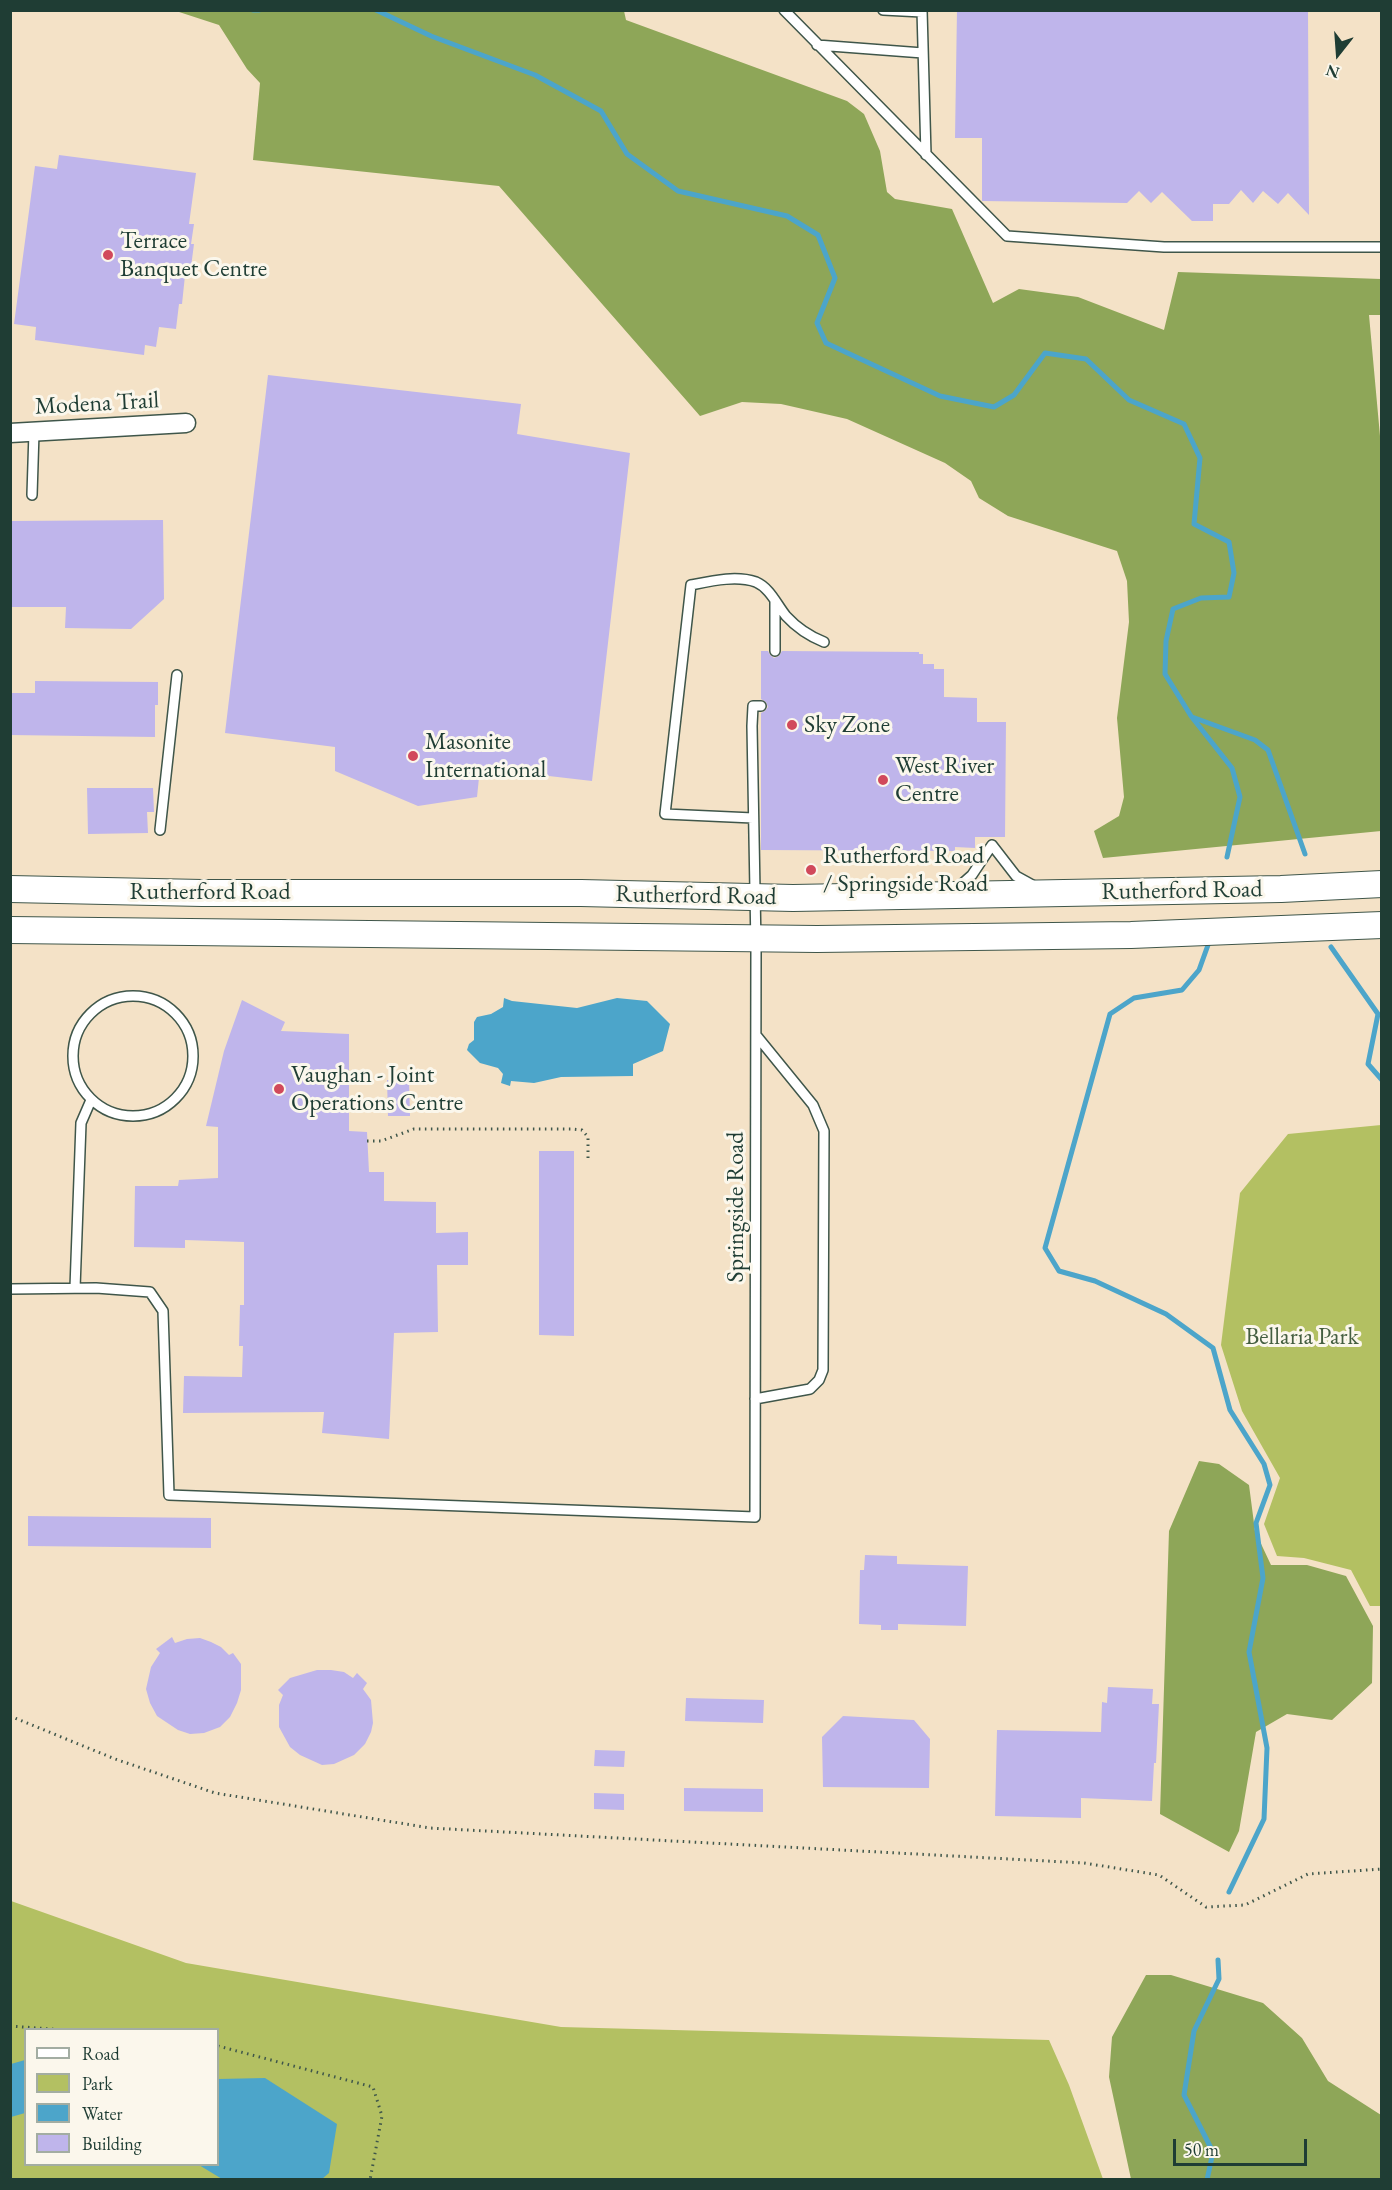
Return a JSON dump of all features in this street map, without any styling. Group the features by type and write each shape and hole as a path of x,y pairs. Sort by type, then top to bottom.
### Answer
{"main road":[{"name":"Rutherford Road","path":"10,889 202,893 581,893 755,897 1281,890 1382,884"},
{"name":"Rutherford Road","path":"10,930 755,938 1131,935 1382,925"}],"street":[{"name":"Modena Trail","path":"10,433 186,423"}],"lane":[{"path":"784,10 1007,236 1164,246 1382,247"},
{"path":"883,10 922,11 926,155"},
{"path":"818,45 923,53"},
{"path":"32,495 34,432"},
{"path":"753,818 665,814 691,585 745,579 757,583 766,589 795,625 810,636 824,642"},
{"path":"775,601 775,651"},
{"path":"160,830 177,675"},
{"name":"Springside Road","path":"75,1288 150,1292 163,1311 169,1495 755,1517 756,1035 753,706 761,706"},
{"path":"948,896 972,875 992,845 1016,876 1046,893"},
{"path":"132,995 153,998 171,1008 184,1023 192,1041 193,1060 189,1079 178,1095 164,1108 146,1115 126,1116 107,1111 91,1100 78,1084 72,1064 73,1044 80,1024 94,1009 112,999 132,995"},
{"path":"755,1399 810,1389 819,1380 823,1370 824,1155 824,1131 813,1105 756,1035"},
{"path":"10,1289 75,1288 81,1123 91,1100"}],"path":[{"path":"367,1141 381,1141 414,1129 572,1129 582,1130 588,1137 588,1159"},
{"path":"10,1716 115,1760 215,1792 430,1828 1084,1863 1159,1875 1206,1907 1245,1905 1308,1874 1382,1869"},
{"path":"10,2026 37,2028"},
{"path":"219,2046 373,2087 382,2116 370,2180"}],"green space":[{"path":"176,11 624,11 626,20 847,101 864,114 880,151 887,192 895,199 952,209 993,303 1019,289 1078,297 1164,330 1178,272 1381,279 1381,315 1369,315 1382,458 1381,831 1103,858 1094,831 1119,816 1124,797 1117,718 1129,622 1127,581 1117,551 1008,516 979,498 971,481 945,463 847,419 781,404 742,402 700,416 499,186 253,160 260,83 247,69 219,25"},
{"name":"Bellaria Park","path":"1381,1125 1382,1606 1370,1606 1351,1570 1304,1558 1277,1556 1264,1524 1280,1478 1242,1411 1221,1345 1240,1193 1288,1134"},
{"path":"1199,1461 1219,1464 1249,1485 1255,1531 1271,1565 1307,1565 1346,1576 1373,1626 1372,1683 1332,1720 1287,1714 1256,1732 1239,1831 1229,1852 1160,1814 1169,1531"},
{"path":"11,1901 186,1963 561,2027 1049,2040 1069,2085 1103,2179 11,2180"},
{"path":"1146,1975 1171,1975 1263,2003 1302,2038 1328,2081 1381,2115 1381,2179 1131,2179 1109,2077 1112,2037"}],"water":[{"path":"504,998 512,1001 577,1008 617,998 647,1001 670,1024 663,1051 633,1064 633,1076 561,1077 534,1083 511,1081 510,1086 501,1083 503,1074 498,1068 480,1063 467,1050 469,1044 474,1040 474,1022 477,1017 491,1014 503,1007"},
{"path":"24,2060 24,2113 11,2117 11,2064"},
{"path":"265,2078 337,2124 329,2173 322,2179 222,2179 201,2166 219,2166 219,2079"}],"building":[{"path":"957,10 1308,10 1309,215 1288,193 1278,204 1263,191 1253,203 1241,190 1229,204 1213,204 1213,221 1192,221 1162,192 1151,203 1139,191 1127,203 982,201 982,138 955,138"},
{"name":"Terrace Banquet Centre","path":"59,155 196,173 189,224 194,224 191,244 194,244 191,267 186,266 182,304 179,304 176,329 159,327 156,347 145,345 144,355 35,340 36,327 14,324 35,166 57,169"},
{"path":"268,375 521,404 517,434 630,453 592,781 480,768 477,797 418,806 335,771 335,747 225,733"},
{"path":"163,520 164,599 131,629 65,628 66,607 10,607 10,521"},
{"name":"West River Centre","path":"761,651 768,651 774,658 782,651 919,652 923,654 923,664 934,664 934,669 944,669 944,697 977,698 977,722 1006,722 1005,837 975,837 975,848 955,847 955,851 761,850 761,713 768,707 761,699"},
{"path":"35,681 158,682 155,737 10,735 10,693 35,693"},
{"path":"87,788 153,788 154,812 147,812 148,833 88,834"},
{"path":"242,1000 285,1022 281,1031 349,1034 349,1131 367,1132 369,1172 384,1172 384,1201 436,1202 436,1233 468,1232 468,1265 437,1265 438,1332 394,1333 389,1439 322,1433 324,1412 183,1413 184,1376 242,1377 243,1346 239,1346 240,1305 244,1305 244,1242 185,1240 185,1248 134,1247 135,1186 178,1186 179,1180 218,1178 218,1127 206,1126 224,1051"},
{"path":"387,1080 409,1080 410,1116 388,1116"},
{"path":"539,1151 574,1151 574,1336 539,1335"},
{"path":"28,1516 211,1518 211,1548 28,1546"},
{"path":"865,1555 897,1556 897,1564 968,1566 966,1626 898,1624 898,1630 881,1630 881,1625 859,1624 860,1570 864,1570"},
{"path":"172,1637 175,1643 200,1638 211,1642 221,1647 229,1655 233,1653 241,1664 241,1690 237,1703 230,1717 220,1727 204,1733 190,1734 178,1730 157,1716 150,1703 146,1689 151,1667 160,1653 156,1649"},
{"path":"317,1670 344,1672 353,1678 357,1673 367,1683 363,1689 371,1700 373,1723 365,1744 354,1755 334,1764 322,1765 300,1755 290,1747 279,1727 279,1705 283,1695 278,1690 290,1678"},
{"path":"1108,1687 1153,1689 1152,1704 1159,1704 1152,1801 1081,1798 1081,1818 995,1816 997,1730 1101,1732 1102,1702 1107,1703"},
{"path":"686,1698 764,1700 763,1723 685,1721"},
{"path":"843,1716 914,1720 930,1739 929,1788 823,1787 822,1737"},
{"path":"595,1750 625,1751 624,1767 594,1766"},
{"path":"684,1788 763,1789 763,1812 684,1811"},
{"path":"594,1793 624,1794 624,1810 594,1809"}],"waterway":[{"path":"253,10 259,10"},
{"path":"376,10 431,36 535,75 601,111 627,154 678,191 787,216 818,235 835,278 817,323 826,343 940,396 994,407 1014,395 1045,353 1086,359 1129,400 1184,424 1200,458 1194,524 1229,542 1234,573 1229,597 1201,598 1173,609 1166,641 1165,674 1191,716 1232,768 1240,797 1227,857"},
{"path":"1192,717 1255,740 1268,750 1305,854"},
{"path":"1208,945 1199,970 1182,990 1134,998 1110,1014 1045,1248 1059,1271 1095,1281 1166,1314 1213,1348 1230,1410 1264,1464 1270,1485 1256,1523 1263,1578 1249,1652 1267,1748 1264,1819 1229,1892"},
{"path":"1331,947 1378,1014 1368,1064 1382,1080"},
{"path":"1207,2180 1213,2152 1184,2095 1194,2031 1219,1979 1218,1960"}],"place":[{"name":"Terrace Banquet Centre","path":"108,255"},
{"name":"Sky Zone","path":"792,725"},
{"name":"Masonite International","path":"413,756"},
{"name":"West River Centre","path":"883,780"},
{"name":"Rutherford Road / Springside Road","path":"811,870"},
{"name":"Vaughan - Joint Operations Centre","path":"279,1089"}]}
